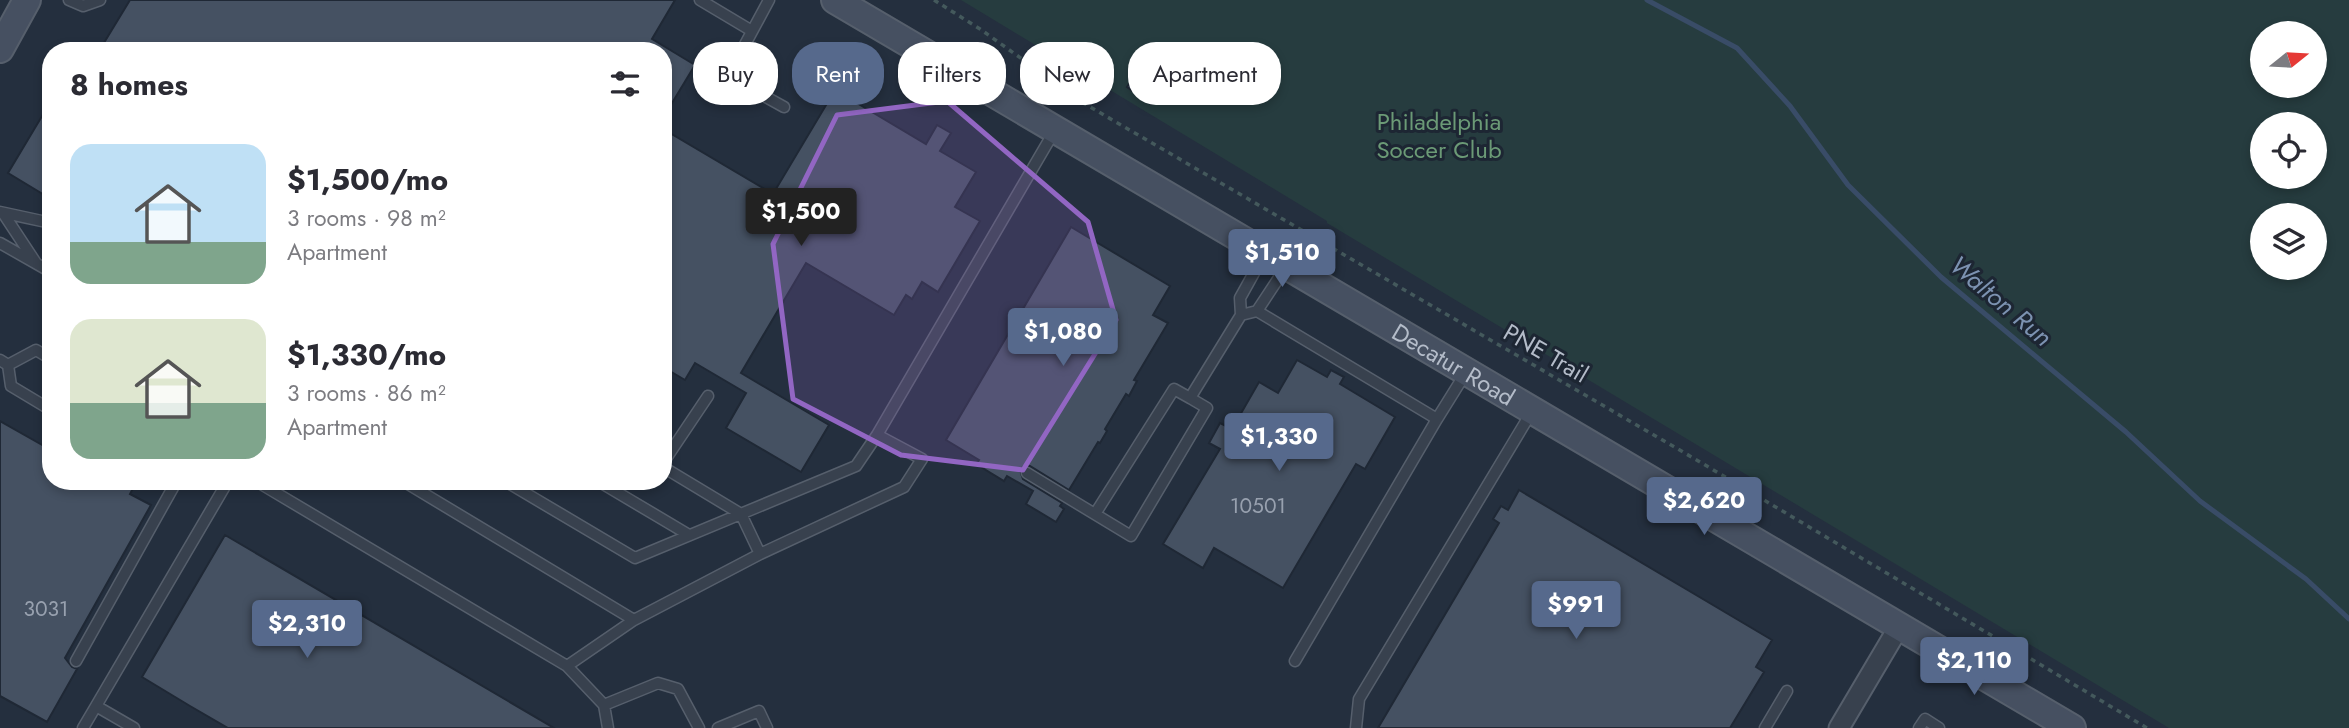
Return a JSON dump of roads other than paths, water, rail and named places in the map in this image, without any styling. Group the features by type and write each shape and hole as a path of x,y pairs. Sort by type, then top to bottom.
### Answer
{"street":[{"path":"0,49 27,0"},
{"name":"Decatur Road","path":"835,0 2072,728"},
{"path":"1839,728 1900,625"}],"lane":[{"path":"69,0 83,6 100,0"},
{"path":"700,0 752,31"},
{"path":"769,0 728,76 784,107"},
{"path":"520,490 635,558 856,467 1055,129"},
{"path":"1,212 42,221"},
{"path":"1,212 36,263"},
{"path":"0,243 42,267"},
{"path":"1257,311 1276,259"},
{"path":"1191,398 1241,315 1240,298 1276,259"},
{"path":"1241,315 1257,311 1437,419"},
{"path":"42,354 36,350 4,363 11,386 42,405"},
{"path":"1295,661 1467,371"},
{"path":"1027,472 1095,514 1131,536 1207,408 1174,389 1095,514"},
{"path":"672,451 708,396"},
{"path":"1356,728 1359,699 1533,409"},
{"path":"567,666 634,620 760,554 904,487 922,459 877,435"},
{"path":"672,471 741,514 760,554"},
{"path":"76,662 170,490"},
{"path":"83,728 223,490"},
{"path":"271,490 567,666 604,705 608,728"},
{"path":"418,490 634,620"},
{"path":"613,490 689,536"},
{"path":"604,705 658,683 678,689 699,728"},
{"path":"1765,728 1787,691"},
{"path":"96,706 134,728"},
{"path":"718,728 759,711 766,728"},
{"path":"1919,728 1925,719 1939,728"}],"waterway":[{"name":"Walton Run","path":"1647,0 1737,48 1790,106 1848,185 1941,277 2126,432 2200,501 2306,579 2349,619"}],"park label":[{"name":"Philadelphia Soccer Club","path":"1439,135"}]}
